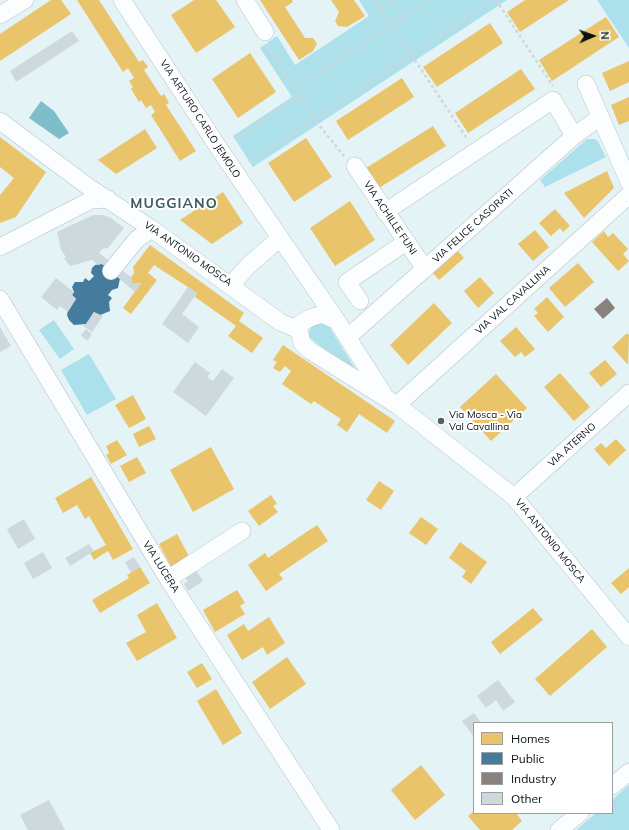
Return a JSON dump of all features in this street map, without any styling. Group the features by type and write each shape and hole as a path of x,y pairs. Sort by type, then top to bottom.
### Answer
{"street":[{"path":"1,12 25,0"},
{"name":"VIA ARTURO CARLO JEMOLO","path":"122,0 220,150 391,401"},
{"path":"245,0 265,32"},
{"path":"586,84 629,182"},
{"path":"386,212 553,100 574,136"},
{"name":"VIA FELICE CASORATI","path":"348,337 574,136 600,117"},
{"name":"VIA ANTONIO MOSCA","path":"0,121 280,322 305,324"},
{"name":"VIA ACHILLE FUNI","path":"355,166 425,269"},
{"name":"VIA VAL CAVALLINA","path":"391,401 629,195"},
{"path":"0,247 91,200 100,198 108,199"},
{"path":"111,271 137,238 152,229"},
{"path":"230,285 249,265 280,238"},
{"path":"360,301 347,282 406,242"},
{"name":"VIA ARTURO CARLO JEMOLO","path":"294,260 308,295 302,344 309,350 391,401"},
{"name":"VIA LUCERA","path":"0,298 168,579 331,830"},
{"path":"305,324 322,314 337,321"},
{"name":"VIA ATERNO","path":"514,497 629,393"},
{"name":"VIA ANTONIO MOSCA","path":"391,401 514,497 629,637"},
{"path":"168,579 242,531"},
{"path":"613,785 629,772"},
{"path":"559,830 579,814"}],"path":[{"path":"375,0 476,152"},
{"path":"382,10 392,3 392,0"},
{"path":"294,89 430,0"},
{"path":"249,162 494,0 555,89"},
{"path":"265,32 265,43 314,119 343,155 355,166"},
{"path":"235,139 299,96"}],"shaded area":[{"path":"359,0 507,0 253,167 233,136 292,97 260,48 277,36 295,65 369,16"},
{"path":"597,0 629,0 629,48"},
{"path":"41,101 54,111 69,133 59,139 29,118"},
{"path":"587,139 595,139 606,157 545,187 540,180"},
{"path":"54,320 74,349 60,359 39,330"},
{"path":"321,321 328,325 356,370 353,370 310,338 309,334 311,326"},
{"path":"89,354 116,399 87,415 61,370"},
{"path":"629,785 629,830 576,830 595,814 613,814 613,799"}],"building: Homes":[{"path":"51,0 61,0 71,14 0,61 0,34"},
{"path":"77,0 99,0 139,62 143,60 148,67 144,70 161,96 164,94 169,103 166,105 196,151 180,161 151,115 155,112 151,105 146,108 141,100 139,102 131,89 133,87 129,81 134,78 128,68 123,72"},
{"path":"194,0 216,0 235,27 196,53 171,15"},
{"path":"260,0 292,0 293,2 285,7 305,38 313,38 317,44 313,51 299,60"},
{"path":"331,0 354,0 365,16 347,27 338,26 335,21 339,12"},
{"path":"525,0 569,0 520,32 507,12"},
{"path":"606,17 619,37 552,81 539,60"},
{"path":"490,23 503,43 437,87 423,67"},
{"path":"250,53 276,92 238,118 212,79"},
{"path":"629,61 629,82 610,91 602,73"},
{"path":"521,69 535,89 468,133 455,113"},
{"path":"402,78 414,97 348,140 336,121"},
{"path":"629,97 629,121 619,125 611,105"},
{"path":"433,126 446,146 379,188 366,168"},
{"path":"145,129 157,148 116,174 98,160"},
{"path":"0,137 46,172 16,217 0,223 0,195 14,178 0,167"},
{"path":"306,138 332,177 294,202 268,163"},
{"path":"607,171 614,188 584,218 564,193"},
{"path":"223,192 243,223 212,244 180,220"},
{"path":"350,201 375,240 335,266 310,228"},
{"path":"555,209 570,226 563,232 560,228 551,236 539,223"},
{"path":"535,230 549,247 533,261 518,244"},
{"path":"604,231 608,237 613,233 628,249 623,254 629,261 618,271 592,242"},
{"path":"150,245 244,313 239,321 263,338 252,353 228,336 236,326 195,297 197,293 154,265 148,273 157,280 131,314 123,308 141,283 132,284 131,277 134,273 133,267"},
{"path":"458,251 464,258 439,280 433,273"},
{"path":"578,263 594,282 565,307 549,288"},
{"path":"480,277 494,293 478,308 464,291"},
{"path":"547,297 564,317 548,332 534,316 538,313 534,309"},
{"path":"434,303 452,323 408,365 390,345"},
{"path":"516,327 535,349 525,357 521,352 515,357 500,341"},
{"path":"627,333 629,335 628,365 612,347"},
{"path":"283,345 395,421 387,433 359,414 347,432 337,425 341,419 314,401 311,404 282,384 291,371 285,366 280,372 273,368 277,362 273,360"},
{"path":"605,360 617,374 601,387 589,373"},
{"path":"560,373 590,407 574,421 544,387"},
{"path":"496,374 527,408 491,441 460,407"},
{"path":"133,395 146,419 129,428 115,405"},
{"path":"149,426 156,439 139,447 133,434"},
{"path":"616,439 626,450 609,466 594,449 601,443 606,448"},
{"path":"117,440 127,455 111,464 106,455 109,453 106,446"},
{"path":"211,447 234,489 193,512 170,470"},
{"path":"137,457 146,473 129,482 120,466"},
{"path":"91,477 133,549 113,560 108,551 94,560 90,553 106,545 89,516 85,519 77,505 63,513 55,498"},
{"path":"379,481 394,491 381,510 366,500"},
{"path":"271,495 277,504 273,506 278,512 259,526 248,511"},
{"path":"421,517 438,529 426,545 409,533"},
{"path":"317,525 328,541 279,574 283,579 266,591 248,565 265,553 268,558"},
{"path":"177,534 191,560 173,570 159,544"},
{"path":"460,542 487,562 471,584 462,577 466,571 449,558"},
{"path":"140,567 150,583 100,613 92,600 129,578 127,575"},
{"path":"629,568 629,587 621,594 611,583"},
{"path":"237,590 245,603 240,606 245,614 215,632 203,610"},
{"path":"157,603 177,638 137,661 126,643 146,632 137,615"},
{"path":"533,608 543,620 500,654 491,642"},
{"path":"269,617 285,643 267,655 263,647 242,660 227,635 244,624 248,631"},
{"path":"592,629 607,647 550,696 535,679"},
{"path":"287,657 306,684 270,709 252,682"},
{"path":"202,663 212,679 197,688 187,672"},
{"path":"216,689 242,733 223,745 197,701"},
{"path":"421,765 445,795 415,820 391,790"},
{"path":"473,812 473,814 517,814 522,821 512,830 480,830 468,816"}],"building: Public":[{"path":"102,264 120,278 118,288 112,290 108,295 112,298 109,302 110,311 98,316 94,312 86,324 74,325 69,320 67,315 68,310 76,299 72,295 74,292 72,287 75,282 83,282 85,278 89,281 94,276 91,273 92,268 95,265"}],"building: Industry":[{"path":"607,298 615,308 603,319 594,309"}],"building: Other":[{"path":"72,31 79,41 16,82 10,71"},
{"path":"93,215 103,215 111,218 124,228 108,248 102,249 99,253 131,277 132,284 141,283 135,292 102,264 98,265 92,260 70,266 64,258 66,257 61,250 57,232"},
{"path":"56,278 74,292 72,295 76,299 68,312 60,306 57,310 41,297"},
{"path":"188,287 197,293 182,314 199,327 188,343 162,324"},
{"path":"94,312 103,316 92,332 82,325 86,324"},
{"path":"0,327 11,346 0,352"},
{"path":"86,329 92,334 87,341 81,335"},
{"path":"195,362 210,373 207,377 213,381 222,369 234,378 206,416 173,392"},
{"path":"24,519 35,539 18,549 7,529"},
{"path":"89,544 94,551 70,566 65,558"},
{"path":"43,552 52,568 33,579 24,563"},
{"path":"134,557 140,567 131,573 125,562"},
{"path":"196,570 203,581 188,591 184,584 188,581 185,577"},
{"path":"498,680 515,702 503,711 496,700 486,708 477,696"},
{"path":"474,713 480,722 473,722 473,736 462,721"},
{"path":"49,800 65,830 28,830 20,815"}],"place":[{"name":"Via Mosca - Via Val Cavallina","path":"441,421"}],"district":[{"name":"MUGGIANO","path":"174,204"}]}
